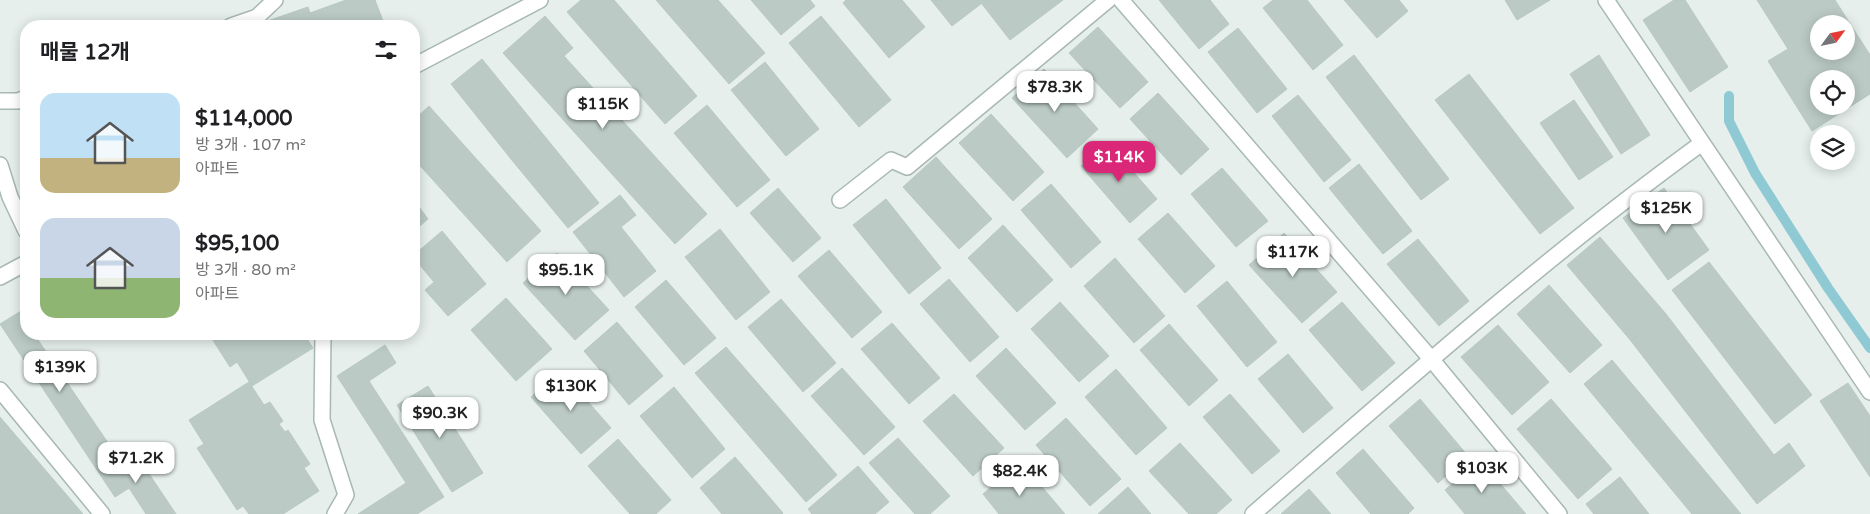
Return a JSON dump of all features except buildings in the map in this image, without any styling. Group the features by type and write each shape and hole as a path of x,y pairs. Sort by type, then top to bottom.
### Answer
{"street":[{"path":"248,20 257,17 275,0"},
{"path":"420,63 540,0"},
{"path":"840,200 891,160 907,167 1108,0"},
{"path":"1122,0 1432,360 1559,514"},
{"path":"1606,0 1870,392"},
{"path":"0,101 20,100"},
{"path":"1253,514 1432,360 1630,195 1702,143"},
{"path":"0,165 10,196 20,218"},
{"path":"0,277 20,267"},
{"path":"323,340 322,420 346,495 335,514"},
{"path":"0,390 102,514"}],"waterway":[{"path":"1729,96 1729,121 1755,173 1828,288 1870,348"}]}
